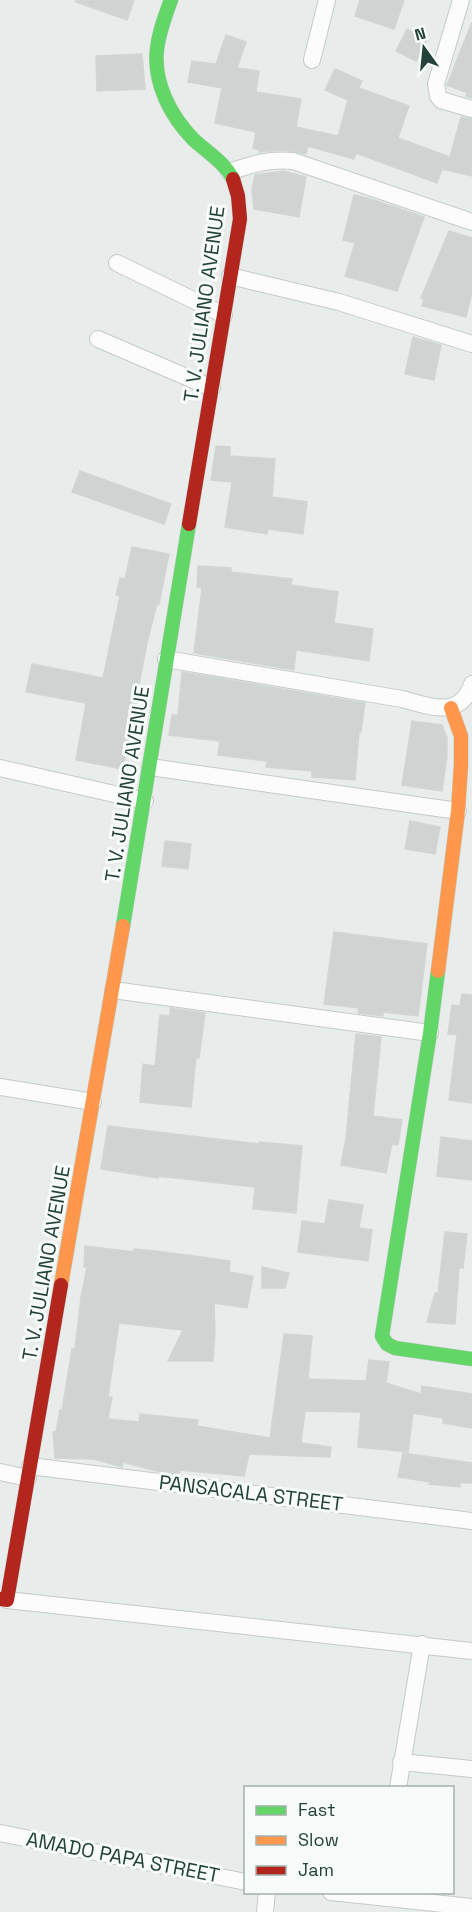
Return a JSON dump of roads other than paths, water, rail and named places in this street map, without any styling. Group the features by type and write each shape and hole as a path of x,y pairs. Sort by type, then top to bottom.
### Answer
{"main road":[{"name":"T. V. JULIANO AVENUE","path":"3,1600 29,1472 146,801 166,659 240,219 238,192 229,172 178,122 161,90 156,57 159,36 171,0"},
{"path":"451,708 461,736 458,811 430,1034 382,1336 387,1344 395,1348 472,1359"}],"street":[{"path":"312,60 327,0"},
{"path":"461,0 436,90 441,100 472,110"},
{"path":"229,172 274,159 293,161 472,222"},
{"path":"117,263 224,315"},
{"path":"230,276 339,302 472,344"},
{"path":"98,339 212,388"},
{"path":"166,659 402,699 434,707 451,708 461,702 472,684"},
{"path":"150,766 458,811"},
{"path":"0,768 146,801"},
{"path":"113,990 430,1034"},
{"path":"0,1087 93,1102"},
{"name":"PANSACALA STREET","path":"0,1473 29,1472 472,1521"},
{"path":"3,1600 472,1651"},
{"path":"398,1786 422,1644"},
{"path":"401,1762 472,1769"},
{"name":"AMADO PAPA STREET","path":"0,1833 244,1882"},
{"path":"265,1912 267,1894"},
{"path":"357,1894 383,1895 472,1907"}]}
